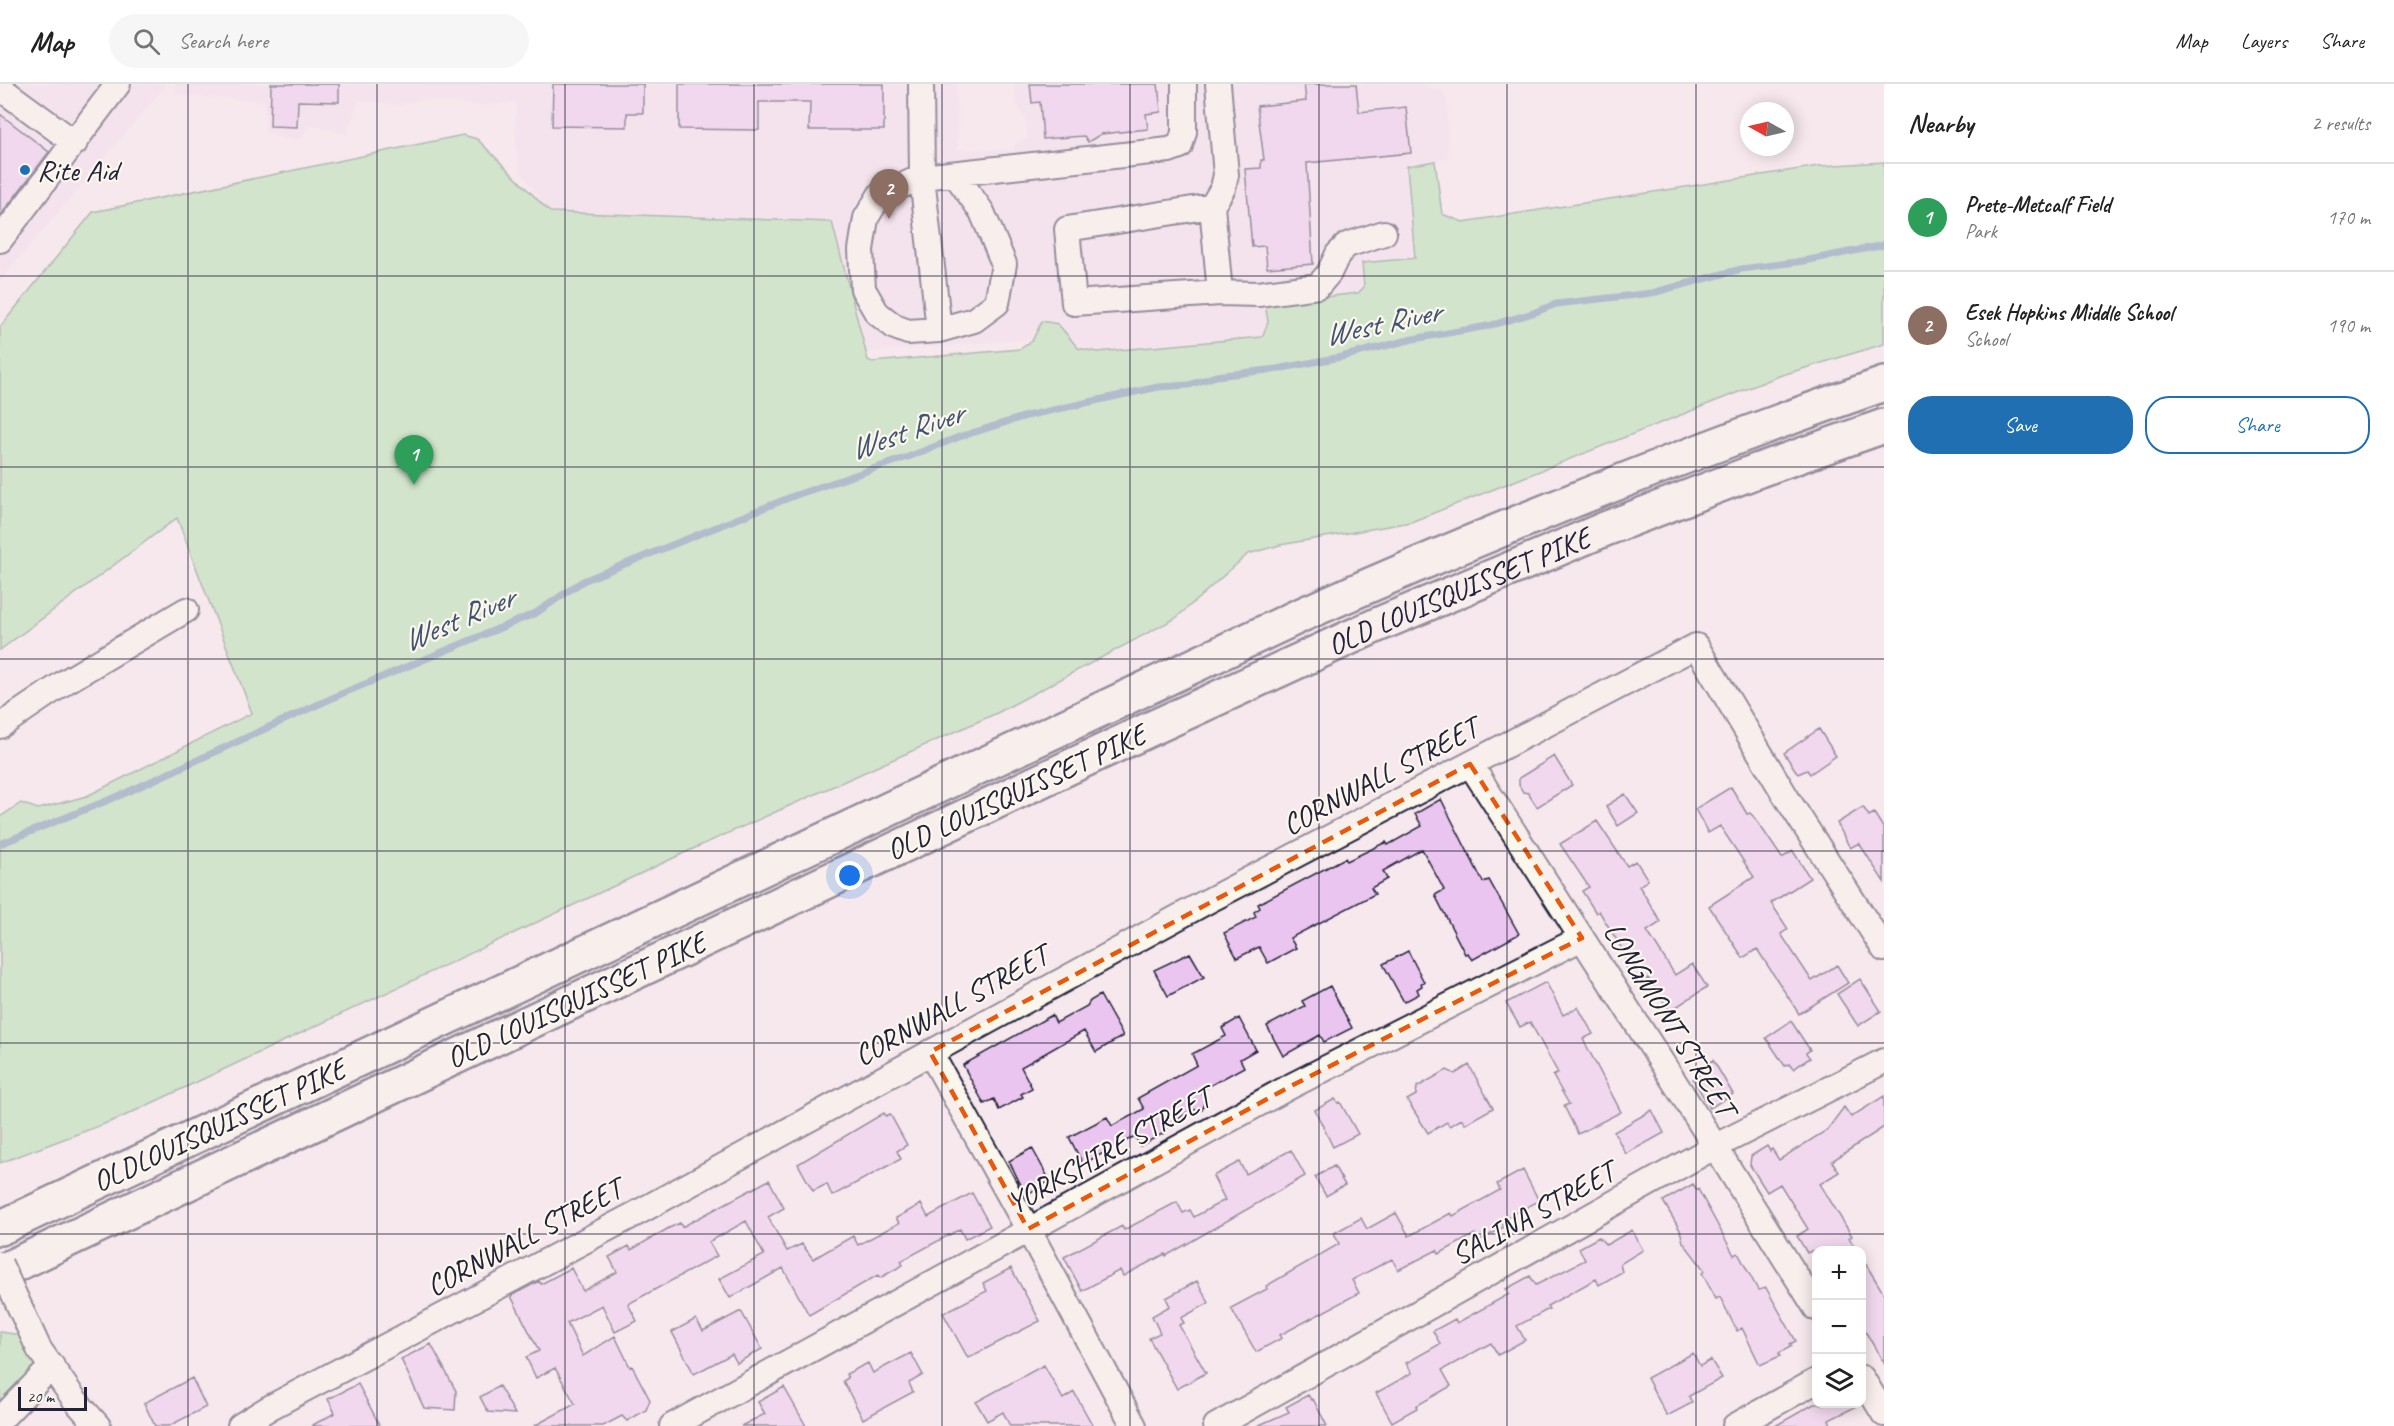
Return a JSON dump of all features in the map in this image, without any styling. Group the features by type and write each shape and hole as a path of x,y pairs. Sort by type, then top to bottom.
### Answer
{"highway":[{"name":"OLD LOUISQUISSET PIKE","path":"438,1022 1159,681 1386,578 1617,482 1884,384"},
{"name":"OLD LOUISQUISSET PIKE","path":"0,1272 1161,724 1377,625 1605,529 1759,470 1884,426"},
{"name":"OLDLOUISQUISSET PIKE","path":"0,1228 438,1022"}],"street":[{"path":"921,84 922,177 939,330"},
{"path":"955,174 982,212 1004,264 997,303 974,320 939,330 908,332 895,327 877,314 863,289 861,250 866,218 880,195 922,177 1169,150 1180,146 1184,132 1184,84"},
{"path":"1218,84 1226,176 1223,189 1212,206 1220,293"},
{"path":"0,87 75,143"},
{"path":"0,240 75,143 108,87"},
{"path":"1212,206 1066,229 1074,303 1220,293 1258,294 1318,286 1329,273 1338,254 1347,245 1384,233"},
{"path":"0,726 65,682 186,610"},
{"name":"CORNWALL STREET","path":"240,1426 269,1408 639,1212 1206,902 1695,646 1788,800 1884,949"},
{"path":"0,706 31,705"},
{"name":"LONGMONT STREET","path":"1470,764 1684,1097 1812,1302"},
{"name":"YORKSHIRE STREET","path":"672,1426 1291,1086 1582,938"},
{"path":"930,1052 1134,1426"},
{"name":"SALINA STREET","path":"1216,1426 1714,1147 1884,1061"},
{"path":"0,1264 46,1358 75,1400 98,1426"},
{"path":"0,1420 46,1358"},
{"path":"1735,1426 1812,1383"},
{"path":"1866,1385 1884,1414"}],"highlighted area":[{"path":"1470,764 1582,938 1291,1086 1028,1229 930,1052"}],"shaded area":[{"path":"0,84 167,84 0,281"},
{"path":"175,84 957,84 958,150 1013,150 1016,142 1027,138 1027,122 1016,104 1014,84 1422,84 1442,91 1447,99 1448,158 1407,167 1415,258 1362,263 1364,287 1358,293 1266,304 1268,322 1262,337 1097,352 1078,348 1058,325 1046,338 866,352 832,222 550,212 521,173 516,148 516,102 481,106 423,99 401,105 359,101 346,134 310,125 301,139 285,139 266,132 264,101 177,95"}],"green space":[{"path":"463,135 477,139 550,212 832,222 868,360 872,362 1020,349 1032,341 1042,321 1058,324 1078,348 1097,352 1262,337 1268,322 1265,304 1358,293 1364,287 1362,263 1415,258 1407,166 1435,161 1442,214 1463,222 1819,166 1884,162 1884,344 1779,376 1411,522 1280,545 1248,554 1176,618 997,713 697,847 120,1118 0,1163 0,817 21,803 38,809 87,796 252,713 177,518 0,650 0,327 93,212"},
{"path":"0,1332 28,1336 48,1355 0,1424"}],"building":[{"path":"271,84 339,84 339,102 298,101 297,127 270,126"},
{"path":"553,84 643,84 643,113 627,113 627,127 552,126"},
{"path":"679,84 884,84 884,130 809,130 810,102 759,102 759,130 679,129"},
{"path":"1030,84 1158,84 1161,112 1146,114 1148,129 1101,134 1088,142 1084,136 1043,139 1040,102 1032,103"},
{"path":"1304,84 1356,84 1359,112 1406,107 1411,153 1307,163 1313,264 1267,268 1265,246 1252,247 1245,169 1261,168 1261,160 1264,160 1257,106 1306,101"},
{"name":"Rite Aid","path":"0,114 49,152 0,216"},
{"path":"1819,729 1836,756 1810,774 1807,770 1798,774 1784,753"},
{"path":"1554,756 1572,785 1537,807 1528,793 1523,792 1519,785 1519,778"},
{"path":"1731,787 1747,814 1750,813 1755,818 1782,858 1793,851 1810,878 1771,903 1788,929 1781,934 1812,981 1837,965 1848,983 1799,1014 1757,949 1743,958 1709,906 1754,877 1720,826 1708,833 1695,809"},
{"path":"1625,794 1638,813 1618,826 1606,806"},
{"path":"1441,799 1483,882 1489,880 1519,934 1472,960 1468,953 1465,954 1435,895 1444,890 1422,849 1383,871 1387,879 1371,888 1375,894 1290,938 1296,948 1268,963 1259,947 1237,958 1224,933 1256,917 1254,912 1260,908 1258,904 1345,858 1347,861 1386,842 1388,845 1422,826 1415,814"},
{"path":"1863,807 1869,816 1874,813 1884,829 1884,882 1859,843 1850,848 1837,823"},
{"path":"1597,821 1627,866 1636,861 1648,880 1639,886 1661,922 1647,931 1675,975 1692,964 1707,987 1670,1011 1648,978 1641,983 1639,980 1635,982 1627,970 1624,952 1599,911 1596,913 1582,891 1589,887 1560,844"},
{"path":"1408,951 1424,982 1417,989 1419,994 1404,1002 1383,964"},
{"path":"1190,953 1204,977 1168,996 1154,970"},
{"path":"1860,979 1881,1011 1858,1026 1837,994"},
{"path":"1546,982 1563,1015 1578,1007 1593,1034 1583,1039 1621,1112 1578,1134 1564,1106 1569,1104 1553,1076 1558,1073 1530,1022 1520,1027 1506,1003"},
{"path":"1330,986 1352,1028 1324,1042 1320,1035 1283,1056 1267,1026 1305,1006 1302,1001"},
{"path":"1100,995 1123,1036 1096,1052 1084,1031 1021,1067 1032,1088 1021,1094 1023,1097 999,1110 994,1099 984,1104 963,1065 1052,1015 1056,1023 1087,1006 1090,1001"},
{"path":"1239,1018 1256,1050 1240,1059 1244,1067 1200,1091 1205,1099 1202,1110 1191,1110 1165,1129 1166,1132 1140,1146 1135,1136 1083,1164 1069,1137 1107,1117 1112,1126 1144,1109 1138,1098 1197,1065 1192,1054 1226,1036 1222,1028"},
{"path":"1791,1021 1810,1050 1806,1053 1810,1058 1793,1069 1789,1064 1785,1066 1766,1038"},
{"path":"1713,1060 1733,1094 1710,1108 1693,1079 1698,1076 1695,1071"},
{"path":"1469,1065 1493,1108 1465,1124 1462,1119 1449,1126 1447,1122 1428,1133 1407,1100 1416,1095 1417,1087 1447,1070 1455,1074"},
{"path":"1884,1096 1884,1127 1832,1161 1839,1172 1820,1184 1852,1236 1849,1238 1854,1246 1812,1246 1812,1251 1807,1253 1797,1236 1808,1229 1780,1184 1767,1192 1750,1165 1751,1156 1767,1146 1770,1151 1772,1149 1779,1160 1827,1130 1844,1107 1851,1117"},
{"path":"1335,1099 1338,1103 1340,1102 1358,1134 1333,1147 1315,1110"},
{"path":"1652,1110 1664,1133 1626,1154 1614,1132"},
{"path":"884,1113 886,1116 890,1114 907,1145 897,1151 901,1159 832,1196 827,1184 813,1191 798,1164"},
{"path":"1032,1148 1050,1181 1026,1195 1009,1161"},
{"path":"1291,1150 1305,1176 1166,1256 1165,1254 1123,1276 1120,1270 1082,1291 1064,1257 1122,1226 1124,1230 1177,1202 1183,1213 1190,1210 1194,1217 1225,1200 1213,1176 1239,1162 1246,1174"},
{"path":"1334,1166 1345,1185 1326,1196 1315,1177"},
{"path":"1523,1170 1539,1201 1501,1220 1504,1227 1479,1241 1475,1234 1439,1254 1437,1250 1398,1270 1392,1259 1352,1280 1359,1293 1280,1335 1282,1338 1256,1352 1231,1308 1267,1289 1266,1286 1339,1244 1334,1233 1361,1218 1367,1229 1396,1213 1409,1236 1451,1213 1453,1216 1500,1190 1497,1184"},
{"path":"769,1180 784,1208 768,1217 787,1251 802,1244 813,1259 853,1236 858,1245 899,1223 896,1218 921,1204 928,1217 972,1193 990,1226 965,1239 960,1229 901,1261 903,1265 880,1278 878,1275 809,1315 783,1268 730,1298 719,1279 764,1255 746,1221 709,1242 717,1256 628,1304 637,1321 615,1332 602,1305 567,1323 583,1356 615,1336 650,1400 646,1410 627,1421 622,1416 603,1426 534,1426 575,1404 555,1368 536,1378 526,1357 539,1351 511,1296 539,1281 541,1284 571,1268 583,1291 617,1272 609,1257 629,1246 631,1250 680,1223 682,1227"},
{"path":"1693,1184 1698,1189 1734,1255 1738,1253 1758,1290 1766,1288 1796,1341 1779,1353 1780,1356 1760,1365 1742,1328 1737,1331 1720,1297 1716,1299 1702,1273 1705,1271 1683,1242 1680,1230 1663,1201"},
{"path":"1632,1230 1643,1250 1620,1264 1622,1272 1599,1285 1596,1279 1547,1306 1549,1309 1517,1326 1525,1340 1498,1355 1491,1343 1442,1370 1451,1386 1392,1422 1376,1393 1412,1373 1406,1363 1440,1344 1433,1331 1455,1319 1457,1323 1509,1294 1506,1289 1530,1276 1536,1285 1585,1260 1579,1248 1599,1237 1606,1245"},
{"path":"1866,1265 1884,1294 1884,1363 1866,1333"},
{"path":"1011,1268 1040,1321 968,1358 943,1313 987,1291 983,1283"},
{"path":"1197,1281 1209,1303 1181,1318 1184,1323 1179,1325 1206,1373 1177,1389 1149,1338 1160,1333 1152,1316 1170,1306 1166,1298"},
{"path":"741,1311 762,1349 737,1363 732,1354 694,1374 672,1332 696,1319 703,1331"},
{"path":"431,1344 456,1391 455,1410 424,1408 401,1359"},
{"path":"911,1353 923,1375 909,1383 913,1392 863,1419 843,1381 848,1378 846,1374 868,1363 873,1373"},
{"path":"1693,1353 1700,1366 1711,1360 1722,1378 1689,1396 1692,1403 1667,1416 1647,1378"},
{"path":"1044,1365 1063,1399 1074,1392 1093,1426 1010,1426 1003,1412 987,1421 976,1402"},
{"path":"192,1378 206,1407 169,1426 155,1426 144,1403"},
{"path":"358,1384 380,1426 311,1426 335,1413 328,1399"},
{"path":"499,1386 515,1414 488,1412 480,1397"},
{"path":"784,1387 806,1426 741,1426 765,1414 758,1402"},
{"path":"1308,1395 1311,1400 1313,1399 1327,1426 1257,1426 1289,1412 1286,1407"},
{"path":"1812,1405 1812,1408 1853,1408 1829,1420 1832,1426 1775,1426"}],"waterway":[{"name":"West River","path":"0,844 121,795 341,694 536,613 583,581 796,495 959,437 1026,416 1158,387 1189,385 1216,376 1277,369 1341,357 1413,339 1488,326 1556,304 1652,293 1741,269 1804,261 1884,245"}],"place":[{"name":"Rite Aid","path":"25,170"},
{"name":"Esek Hopkins Middle School","path":"889,219"},
{"name":"Prete-Metcalf Field","path":"414,485"}]}
